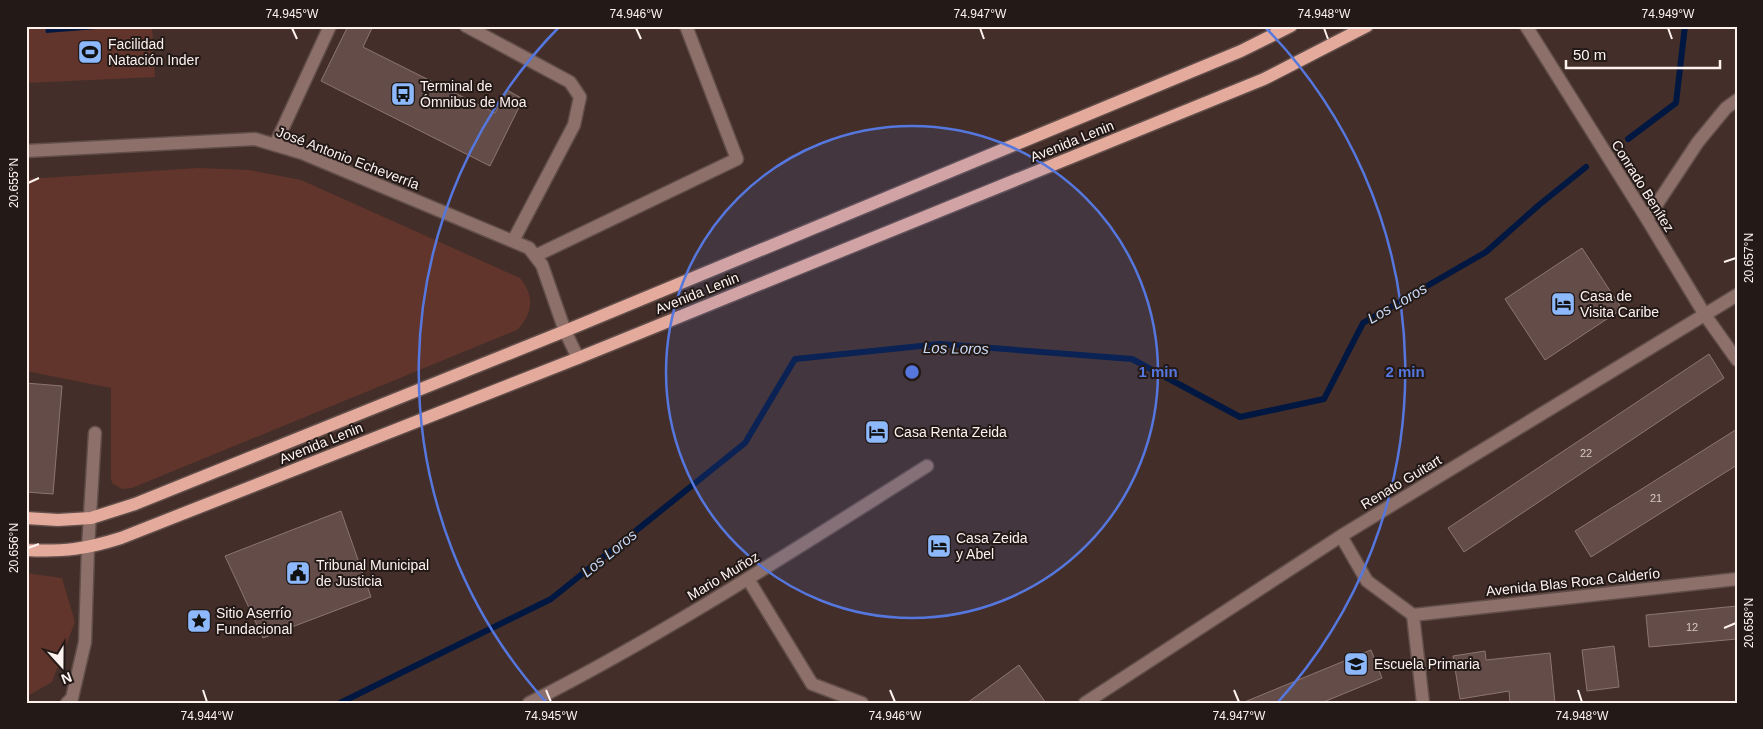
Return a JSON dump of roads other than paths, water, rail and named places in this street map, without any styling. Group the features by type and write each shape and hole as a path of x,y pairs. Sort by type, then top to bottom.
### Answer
{"main road":[{"name":"Avenida Lenin","path":"26,518 58,520 91,518 135,504 565,331 1232,55 1291,26"},
{"name":"Avenida Lenin","path":"26,550 61,551 88,548 121,538 578,358 1264,79 1367,26"}],"street":[{"path":"275,145 330,26"},
{"path":"466,26 570,82 580,97 574,125 513,241"},
{"path":"535,256 737,159 686,26"},
{"name":"Conrado Benítez","path":"1526,26 1705,315 1737,360"},
{"path":"1647,219 1698,142 1726,108 1737,100"},
{"name":"José Antonio Echeverría","path":"26,151 255,139 302,153 530,248 542,265 565,331 578,358"},
{"name":"Renato Guitart","path":"1084,703 1341,536 1737,295"},
{"path":"67,703 72,698 85,642 95,433"},
{"name":"Mario Muñoz","path":"529,703 594,670 748,579 927,466"},
{"path":"1341,536 1367,581 1413,615 1423,703"},
{"path":"748,579 812,684 862,703"},
{"name":"Avenida Blas Roca Calderío","path":"1413,615 1737,579"}],"water":[{"path":"45,26 122,26 122,27 46,33"}],"waterway":[{"path":"1628,139 1676,103 1685,26"},
{"name":"Los Loros","path":"340,703 551,599 745,443 795,359 940,344 1132,359 1240,417 1324,399 1363,323 1486,252 1586,167"}],"place":[{"name":"Facilidad Natación Inder","path":"90,52"},
{"name":"Terminal de Ómnibus de Moa","path":"403,94"},
{"name":"Casa de Visita Caribe","path":"1563,304"},
{"name":"Casa Renta Zeida","path":"877,432"},
{"name":"Casa Zeida y Abel","path":"939,546"},
{"name":"Tribunal Municipal de Justicia","path":"298,573"},
{"name":"Sitio Aserrío Fundacional","path":"199,621"},
{"name":"Escuela Primaria","path":"1356,664"}]}
